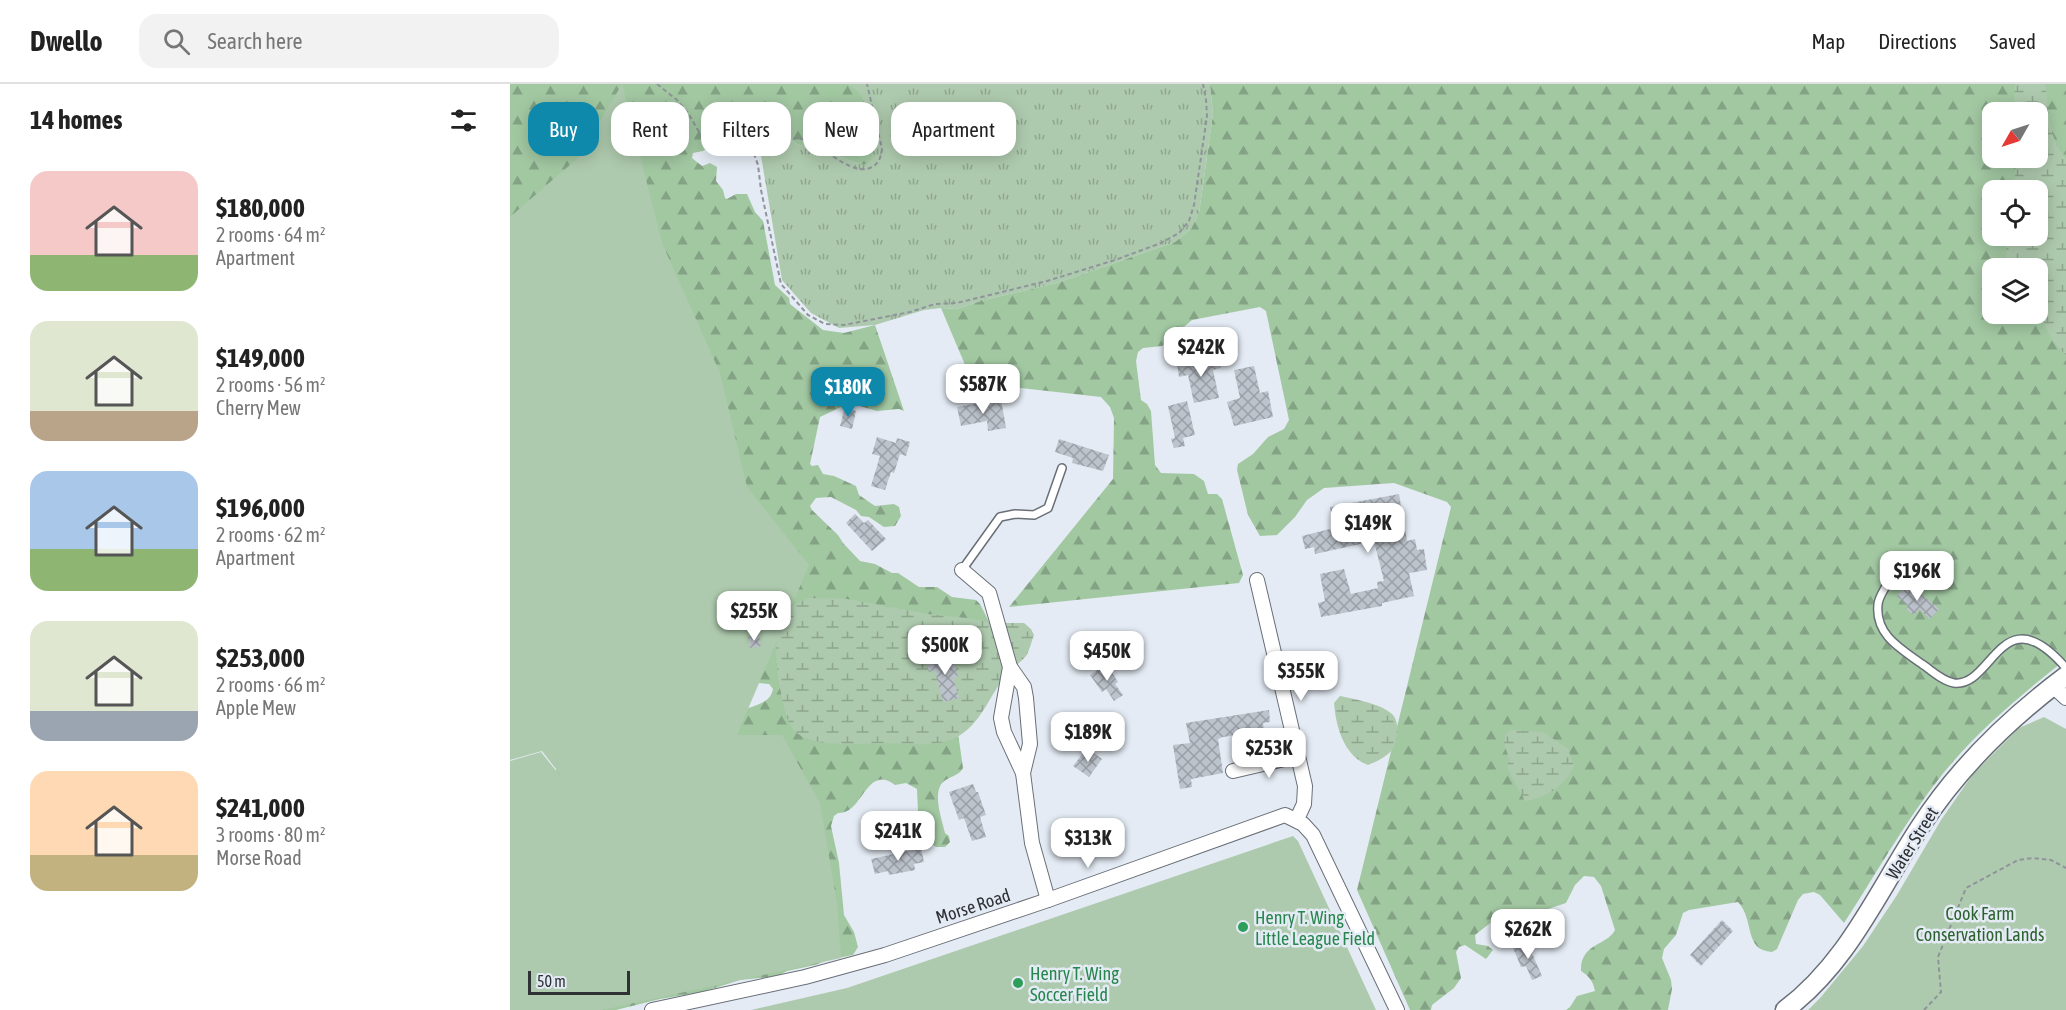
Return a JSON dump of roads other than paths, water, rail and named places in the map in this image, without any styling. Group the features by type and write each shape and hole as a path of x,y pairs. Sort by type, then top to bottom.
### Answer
{"main road":[{"name":"Water Street","path":"1785,1010 1808,991 1862,925 1920,826 1949,786 2006,726 2062,687"}],"street":[{"path":"962,570 989,593 1010,667 1024,687 1030,744 1023,773"},
{"path":"1257,580 1305,786 1305,798 1297,819 1313,835 1397,1010"},
{"path":"1010,667 1001,718 1004,732 1023,773 1032,843 1048,900"},
{"path":"1233,771 1297,756"},
{"name":"Morse Road","path":"652,1010 702,1005 844,968 1048,900 1279,816 1285,815 1297,819"}],"lane":[{"path":"962,570 1000,518 1015,514 1034,515 1048,508 1062,468"},
{"path":"1887,584 1878,603 1883,630 1891,642 1942,678 1954,683 1962,682 1974,676 2004,646 2025,639 2042,644 2066,669"}],"place":[{"name":"Henry T. Wing Little League Field","path":"1243,927"},
{"name":"Henry T. Wing Soccer Field","path":"1018,983"}],"park label":[{"name":"Cook Farm Conservation Lands","path":"1980,923"}]}
